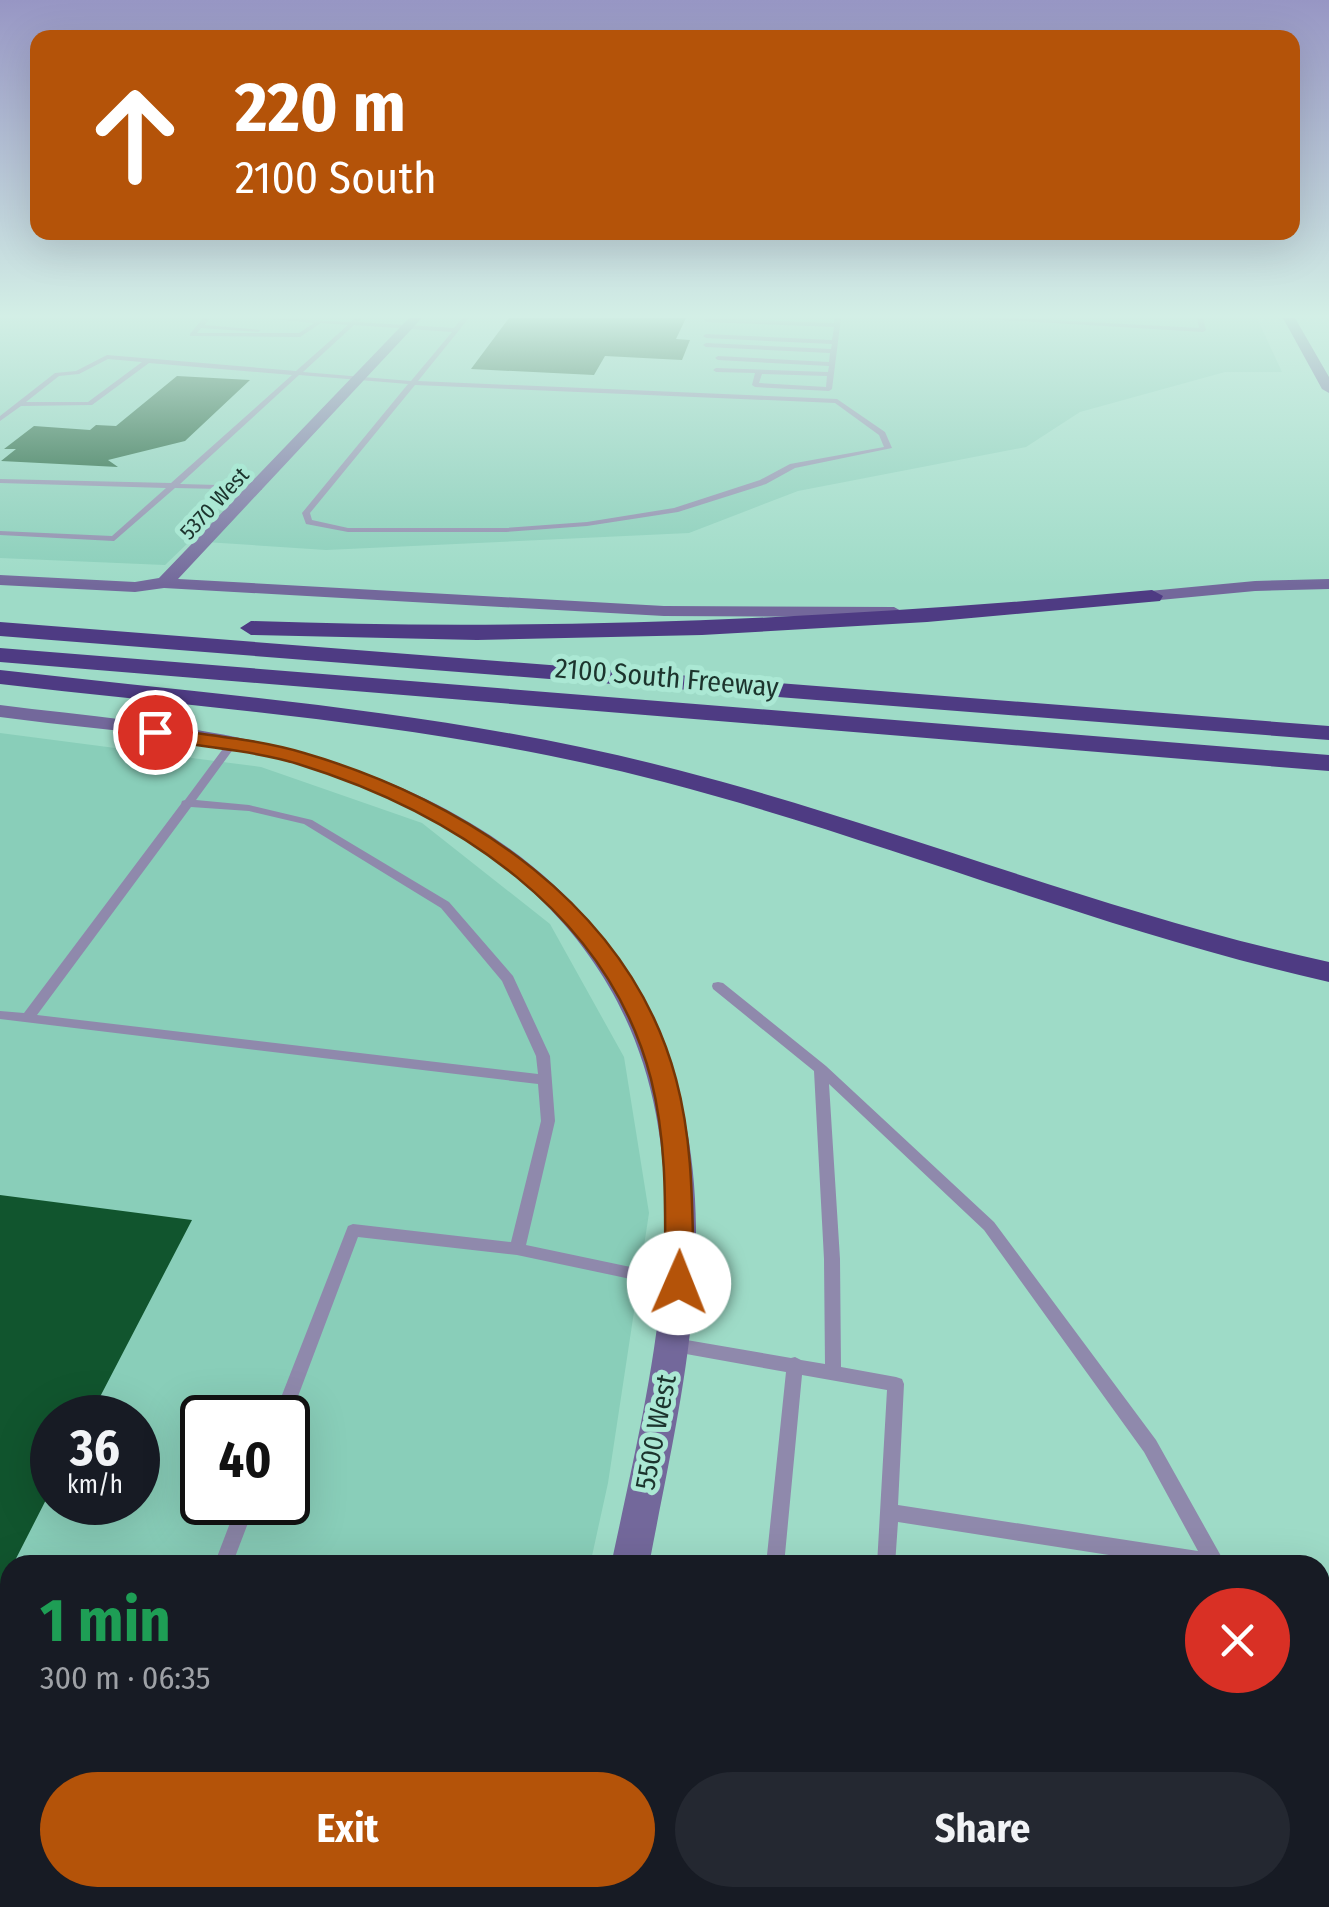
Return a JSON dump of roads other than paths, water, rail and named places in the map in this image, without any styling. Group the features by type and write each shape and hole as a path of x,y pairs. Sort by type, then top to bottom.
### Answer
{"highway":[{"path":"0,614 286,630 591,632 882,622 1152,596"},
{"name":"2100 South Freeway","path":"0,628 1329,734"},
{"name":"2100 South Freeway","path":"0,656 514,694 1329,763"},
{"path":"510,668 1329,713"},
{"path":"0,677 469,734 586,756 750,798 971,873 1158,929 1329,972"},
{"path":"514,694 590,712 1329,778"}],"street":[{"name":"5370 West","path":"164,584 333,407"},
{"path":"0,580 776,613 939,610 1329,584"},
{"name":"5500 West","path":"0,711 232,744 298,758 365,780 466,829 516,864 566,910 613,968 644,1028 663,1077 678,1152 679,1283 672,1345 632,1555"}],"lane":[{"path":"0,533 114,539 262,407"},
{"path":"394,407 306,514 309,522 348,530 506,530 587,524 675,510 763,482 793,466 888,448 882,434 845,407"},
{"path":"0,480 259,488"},
{"path":"28,1018 232,744"},
{"path":"186,803 249,808 308,822 444,905 508,978 543,1056 548,1122 516,1249"},
{"path":"718,986 820,1070 989,1226 1150,1446 1212,1555"},
{"path":"0,1015 545,1080"},
{"path":"820,1070 832,1259 833,1372"},
{"path":"289,1395 353,1230 516,1249 679,1283"},
{"path":"672,1345 896,1384 887,1555"},
{"path":"776,1555 795,1364"},
{"path":"890,1512 1160,1555"},
{"path":"227,1555 239,1525"}]}
